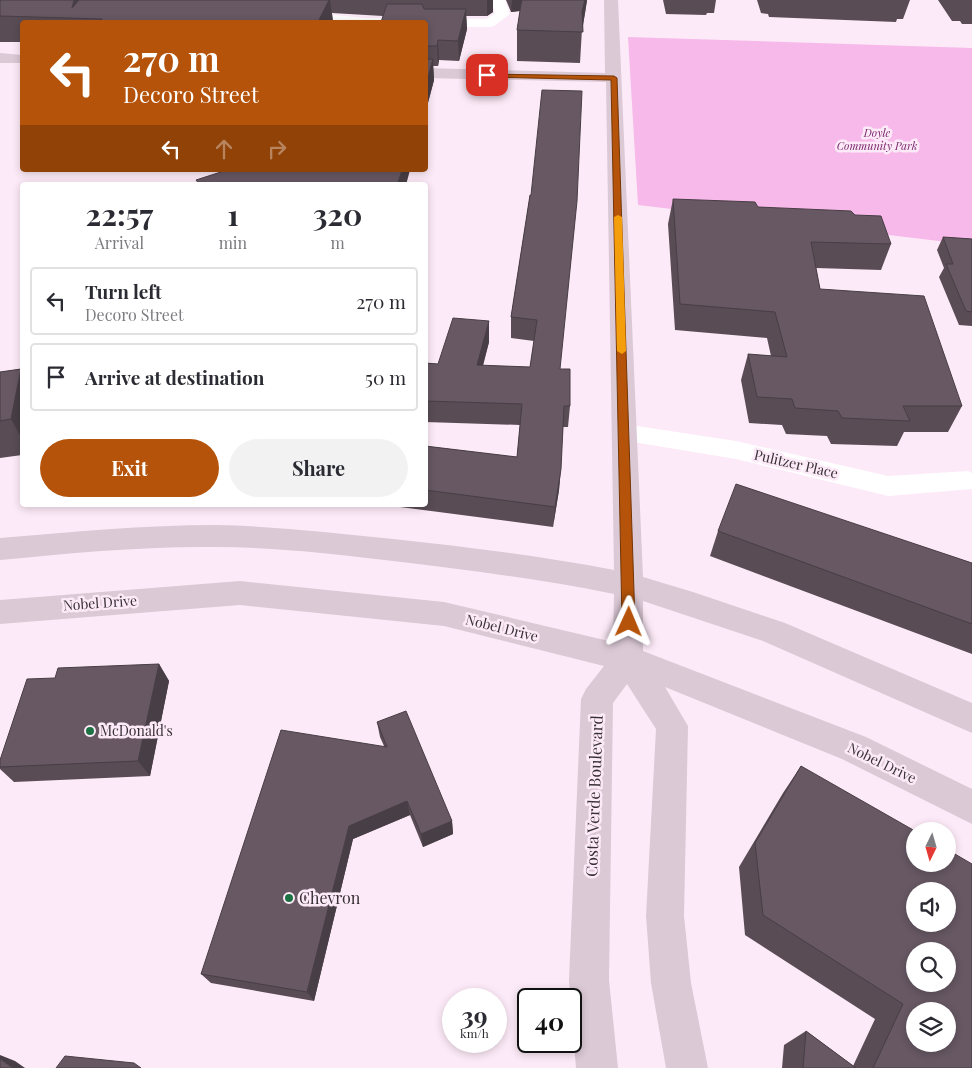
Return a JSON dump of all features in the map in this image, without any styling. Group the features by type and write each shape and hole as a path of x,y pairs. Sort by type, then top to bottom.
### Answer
{"street":[{"path":"428,23 489,23 498,19 503,14 498,0"},
{"path":"611,0 629,585 628,659 672,726 665,916 671,983 687,1068"},
{"path":"279,15 340,20"},
{"path":"0,58 20,59"},
{"path":"428,73 614,78"},
{"name":"Pulitzer Place","path":"624,434 736,450 888,486 968,481"},
{"path":"0,549 112,539 214,536 285,538 436,555 573,574 629,585 693,604 774,632 972,718"},
{"name":"Nobel Drive","path":"0,612 240,593 444,614 628,659 854,748 972,807"},
{"name":"Costa Verde Boulevard","path":"597,1068 589,980 597,699 628,659"}],"green space":[{"name":"Doyle Community Park","path":"628,37 972,48 972,245 638,205"}],"building":[{"path":"0,0 74,0 72,8 79,0 329,0 319,20 102,20 0,16"},
{"path":"522,0 585,0 582,11 583,32 517,30"},
{"path":"387,4 422,4 424,9 466,9 458,41 438,40 437,46 428,46 428,20 382,20"},
{"path":"428,59 433,59 428,77"},
{"path":"542,90 582,91 577,201 560,369 570,369 570,406 564,406 561,469 555,507 428,490 428,446 517,457 522,404 428,401 428,363 438,364 453,318 489,321 477,365 530,367 537,320 511,317 531,195"},
{"path":"221,172 401,172 398,182 198,182 196,180"},
{"path":"673,199 755,202 758,207 851,211 855,215 881,216 891,244 811,242 820,289 924,296 962,406 903,406 910,421 842,418 838,411 795,408 792,399 757,397 748,354 787,357 775,312 680,304"},
{"path":"943,237 972,239 972,312 966,311 946,264 953,264"},
{"path":"20,369 11,419 0,421 0,372"},
{"path":"736,484 972,563 972,624 718,531"},
{"path":"159,664 138,761 0,767 0,760 27,679 55,678 58,668"},
{"path":"406,711 452,821 421,834 407,801 349,826 307,992 201,974 281,730 387,747 377,722"},
{"path":"801,766 906,826 906,872 956,872 956,855 972,864 972,1068 873,1068 903,1004 763,915 755,843"},
{"path":"806,1031 856,1068 803,1068"},
{"path":"65,1056 134,1063 141,1068 56,1068"},
{"path":"0,1059 13,1068 0,1068"}],"slow traffic":[{"path":"618,217 622,351"}],"place":[{"name":"McDonald's","path":"90,731"},
{"name":"Chevron","path":"289,898"}],"route":[{"path":"487,75 614,78 629,622"}]}
